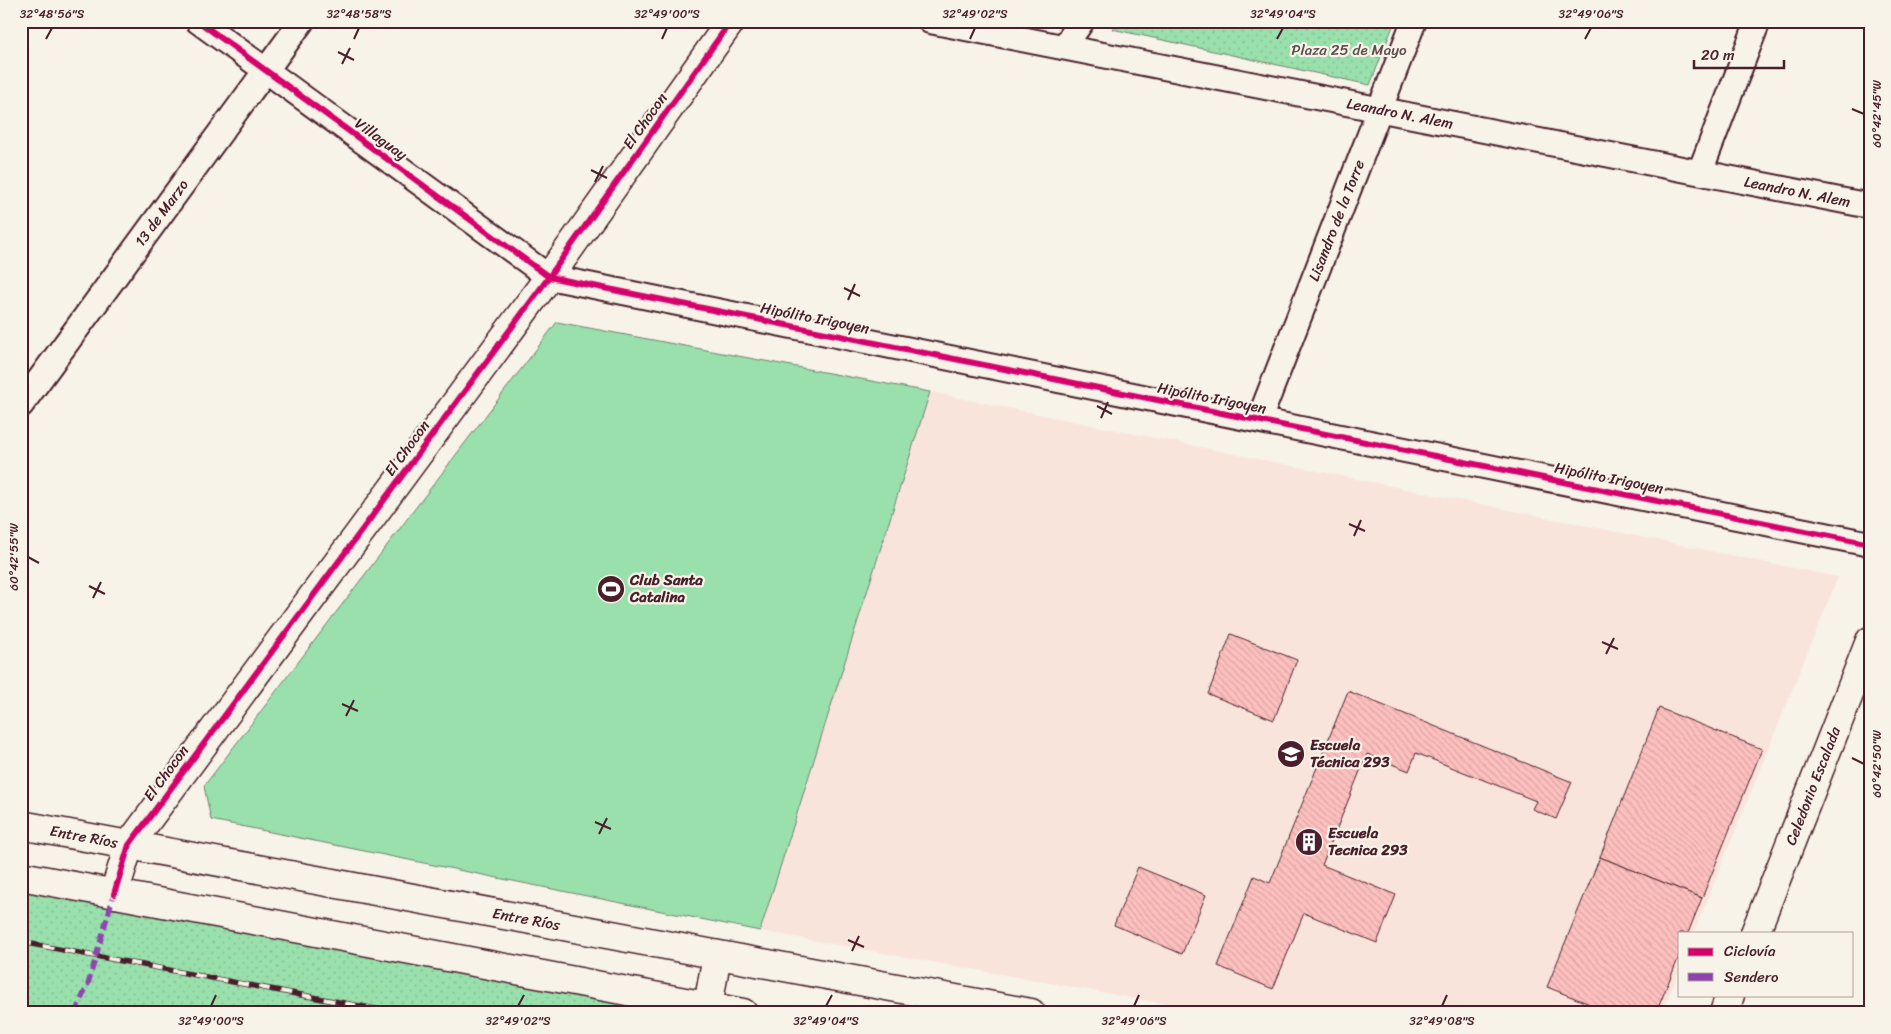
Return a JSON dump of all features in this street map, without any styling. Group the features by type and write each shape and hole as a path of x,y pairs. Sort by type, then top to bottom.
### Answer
{"street":[{"name":"Villaguay","path":"198,21 549,278"},
{"name":"13 de Marzo","path":"21,405 302,21"},
{"name":"El Chocon","path":"114,894 129,845 549,278 731,21"},
{"name":"Leandro N. Alem","path":"930,21 1870,206"},
{"path":"1064,48 1082,21"},
{"name":"Lisandro de la Torre","path":"1260,420 1414,21"},
{"path":"1700,172 1758,21"},
{"name":"Hipólito Irigoyen","path":"549,278 1870,544"},
{"name":"Celedonio Escalada","path":"1755,932 1870,641"},
{"name":"Entre Ríos","path":"21,825 1031,1013"},
{"path":"21,876 743,1013"},
{"path":"708,1006 716,954"},
{"path":"1724,1013 1730,996"}],"shaded area":[{"name":"Escuela Técnica 293","path":"930,392 1838,577 1694,932 1678,932 1678,974 1662,1013 1216,1013 760,931"}],"green space":[{"name":"Plaza 25 de Mayo","path":"1117,21 1395,21 1370,85 1112,29"},
{"name":"Club Santa Catalina","path":"557,322 930,392 760,931 211,820 204,786"},
{"path":"21,876 743,1013 21,1013"}],"building":[{"path":"1231,634 1297,660 1274,720 1208,694"},
{"name":"Escuela Tecnica 293","path":"1348,691 1572,782 1556,819 1532,809 1536,801 1416,753 1409,771 1367,754 1322,865 1396,895 1377,943 1304,913 1273,989 1218,966 1254,876 1270,883"},
{"path":"1659,708 1762,749 1702,898 1600,857"},
{"path":"1600,857 1702,898 1688,932 1678,932 1678,959 1656,1013 1612,1013 1547,987"},
{"path":"1138,867 1206,895 1182,954 1114,925"}],"railway":[{"path":"21,942 397,1013"}],"marked path":[{"path":"75,1013 88,984 114,894"}],"cycle path":[{"path":"198,21 549,277 1870,544"},
{"path":"114,894 129,845 549,277 731,21"}],"place":[{"name":"Club Santa Catalina","path":"611,589"},
{"name":"Escuela Técnica 293","path":"1291,754"},
{"name":"Escuela Tecnica 293","path":"1309,842"}]}
